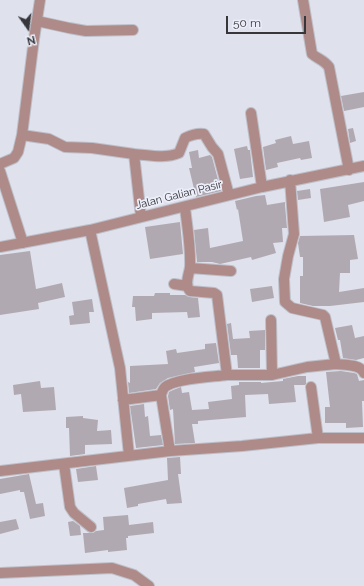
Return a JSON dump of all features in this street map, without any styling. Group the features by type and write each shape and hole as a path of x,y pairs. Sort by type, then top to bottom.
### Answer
{"street":[{"path":"0,164 14,158 18,152 22,135 40,0"},
{"path":"303,0 312,54 325,62 329,67 349,170"},
{"path":"37,20 69,28 86,30 133,30"},
{"path":"251,113 262,187"},
{"path":"22,135 49,139 65,147 92,148 158,156 174,155 179,153 185,138 190,135 200,133 204,134 218,154 229,195"},
{"path":"134,154 141,217"},
{"name":"Jalan Galian Pasir","path":"0,247 90,230 290,180 364,166"},
{"path":"0,171 23,243"},
{"path":"290,180 294,234 284,279 285,302 292,308 323,315 325,317 336,364"},
{"path":"185,207 190,268 187,286 190,291 214,293 217,295 227,375"},
{"path":"90,230 116,347 129,455"},
{"path":"190,268 231,271"},
{"path":"174,284 187,286"},
{"path":"271,320 272,375"},
{"path":"170,451 161,395 162,390 166,386 182,380 227,375 272,375 307,367 336,364 359,367 363,369 364,372"},
{"path":"311,386 318,438"},
{"path":"123,400 161,395"},
{"path":"0,471 170,451 242,446 318,438 364,438"},
{"path":"64,464 70,507 74,514 91,527"},
{"path":"0,573 112,568 134,575 149,586"}],"building":[{"path":"364,92 364,107 344,111 341,96"},
{"path":"353,128 356,141 350,143 348,129"},
{"path":"291,136 293,144 309,141 312,158 301,160 300,158 277,163 278,167 266,170 263,147 276,143 275,140"},
{"path":"247,146 248,150 250,150 253,177 240,179 234,149"},
{"path":"198,150 199,158 210,155 212,157 221,191 196,197 189,168 192,168 189,152"},
{"path":"364,182 364,201 348,205 350,217 324,222 320,189"},
{"path":"310,189 311,198 298,200 297,191"},
{"path":"265,195 267,205 285,202 287,228 282,228 283,242 273,243 276,253 252,260 251,257 220,264 212,262 197,262 194,230 208,228 210,248 243,241 238,209 237,210 235,201"},
{"path":"180,222 183,254 150,259 145,227"},
{"path":"354,235 358,259 350,260 350,273 340,273 339,292 364,288 364,302 330,306 313,306 300,303 300,276 303,276 303,257 300,257 298,243 300,236"},
{"path":"30,251 36,289 62,283 65,297 38,303 39,309 0,315 0,255"},
{"path":"272,286 274,298 252,302 250,289"},
{"path":"155,293 170,293 170,295 185,295 198,298 200,317 188,318 187,312 152,313 152,319 136,321 135,307 132,307 133,296 154,296"},
{"path":"92,299 94,312 89,312 90,323 70,325 69,316 74,315 72,302"},
{"path":"231,323 233,339 250,338 249,331 265,330 265,350 260,350 260,368 238,368 237,355 231,355 227,324"},
{"path":"352,325 355,338 364,336 364,358 356,360 343,358 340,340 338,340 335,328"},
{"path":"216,343 219,363 194,367 195,372 168,378 160,383 156,389 129,393 128,382 130,383 130,366 168,364 166,351 176,349 177,353 205,349 205,344"},
{"path":"341,371 357,374 359,381 364,380 364,401 362,401 363,427 346,428 346,423 325,423 325,407 330,407 326,372"},
{"path":"306,376 306,384 294,385 296,402 269,404 268,394 245,395 246,417 198,421 198,424 192,424 195,443 175,444 173,409 170,410 168,396 169,392 181,387 182,393 189,392 192,410 209,409 208,402 232,399 231,386 239,385 239,382 261,383 283,381 283,379"},
{"path":"40,381 41,388 54,387 56,410 23,412 21,394 14,395 13,385"},
{"path":"144,404 145,417 148,416 150,436 161,435 163,445 136,448 130,406"},
{"path":"83,416 83,418 98,420 97,431 111,430 112,444 85,445 85,454 70,456 69,428 66,428 66,417"},
{"path":"180,457 181,474 178,474 182,503 167,504 166,499 138,504 138,506 127,508 124,488 168,480 167,458"},
{"path":"96,466 98,480 78,482 76,469"},
{"path":"29,474 36,504 43,503 45,516 30,519 24,492 20,492 20,490 0,494 0,479"},
{"path":"128,515 129,525 153,522 154,533 128,536 128,538 126,538 127,550 108,552 108,550 85,553 83,533 93,533 104,530 103,517"},
{"path":"16,519 19,529 0,534 0,522"},
{"path":"73,521 80,526 81,535 70,536 68,522"}]}
